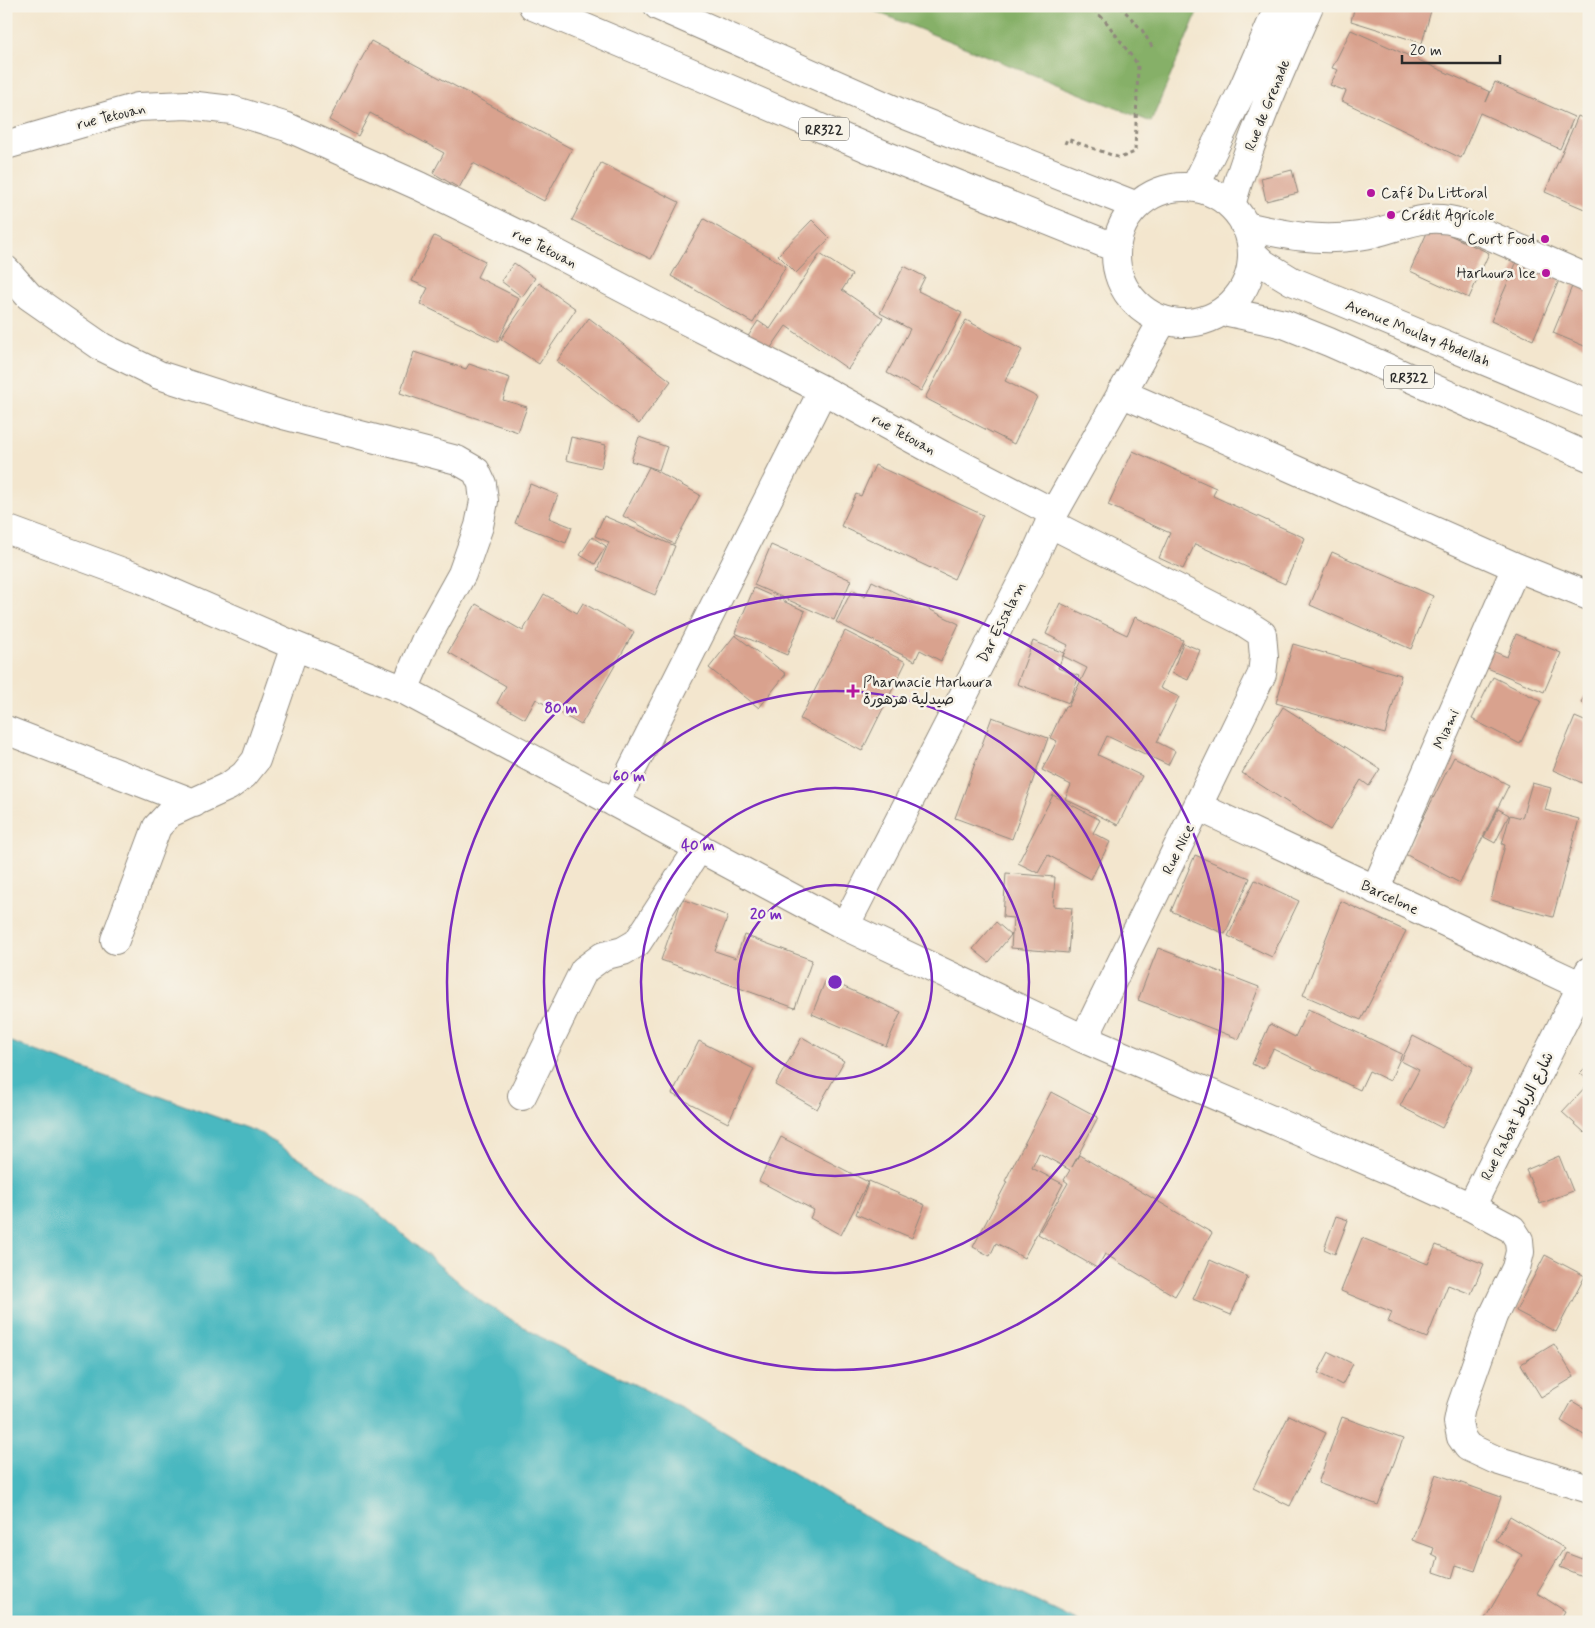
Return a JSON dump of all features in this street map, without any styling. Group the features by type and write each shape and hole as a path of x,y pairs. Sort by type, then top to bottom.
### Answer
{"street":[{"name":"RR322","path":"533,6 865,147 1116,248"},
{"path":"658,6 908,116 1137,206"},
{"name":"Rue de Grenade","path":"1195,187 1242,91 1279,6"},
{"name":"Rue de Grenade","path":"1238,215 1243,163 1267,101 1309,6"},
{"name":"rue Tetouan","path":"6,145 138,107 188,105 232,110 286,127 419,186 546,248 824,390 1051,518 1242,621 1262,634 1264,656"},
{"path":"1238,215 1250,236 1252,254 1250,276 1240,295 1224,311 1205,321 1183,324 1162,320 1142,309 1126,292 1118,271 1116,248 1123,225 1137,206 1154,194 1175,188 1195,187 1214,194 1238,215 1285,235 1339,238 1362,236 1384,231 1424,218 1441,218 1461,222 1589,279"},
{"name":"Avenue Moulay Abdellah","path":"1252,254 1264,264 1292,281 1589,404"},
{"path":"6,270 29,296 102,347 159,375 283,415 457,460 476,471 482,484 484,501 478,526 462,574 426,639 404,690"},
{"name":"RR322","path":"1224,311 1284,324 1302,331 1589,457"},
{"name":"Dar Essalam","path":"845,926 1033,560 1051,518 1162,320"},
{"path":"615,803 824,390"},
{"path":"1121,393 1516,567 1589,596"},
{"path":"6,529 139,578 295,646 404,690 845,926 1084,1039 1416,1182 1471,1207 1512,1229 1518,1240 1520,1252 1516,1268 1494,1316 1461,1407 1458,1422 1461,1437 1468,1447 1480,1454 1589,1489"},
{"name":"Miami","path":"1375,890 1516,567"},
{"path":"115,940 157,827 170,813 229,786 244,775 256,760 295,646"},
{"name":"Rue Nice","path":"1084,1039 1262,674 1264,656"},
{"path":"6,730 194,803"},
{"name":"Barcelone","path":"1199,806 1375,890 1585,979"},
{"path":"522,1096 584,970 603,956 623,952 637,943 699,848"},
{"name":"Rue Rabat شارع الرباط","path":"1471,1207 1585,979"}],"path":[{"path":"1056,175 1067,139 1120,158 1135,152 1138,65 1091,6"},
{"path":"1120,6 1142,30 1154,50"}],"green space":[{"path":"862,6 1200,6 1151,122"}],"water":[{"path":"6,1040 260,1133 363,1200 482,1302 549,1342 696,1415 895,1534 1079,1622 6,1622"}],"building":[{"path":"1355,6 1432,7 1422,43 1351,21"},
{"path":"1351,30 1490,92 1486,102 1495,82 1574,117 1560,149 1480,113 1461,158 1342,101 1346,91 1330,85 1338,70 1332,68"},
{"path":"371,41 572,149 544,201 473,163 459,188 433,173 444,153 370,113 358,136 329,120"},
{"path":"1578,116 1589,121 1589,211 1545,192"},
{"path":"601,163 679,202 651,259 572,220"},
{"path":"1292,170 1298,193 1266,201 1261,178"},
{"path":"704,219 786,266 753,323 671,276"},
{"path":"812,220 830,238 796,273 778,255"},
{"path":"1430,226 1489,253 1469,298 1410,271"},
{"path":"434,236 485,261 477,277 519,298 498,342 420,304 428,288 412,281"},
{"path":"820,254 852,275 842,290 883,318 848,369 786,326 768,352 747,338 758,321 770,329"},
{"path":"1518,259 1560,278 1533,340 1491,321"},
{"path":"514,263 535,278 522,297 501,281"},
{"path":"904,266 925,277 918,291 962,313 921,391 887,373 910,329 880,313"},
{"path":"539,283 576,309 539,364 501,339"},
{"path":"1573,284 1589,290 1589,348 1553,333"},
{"path":"589,318 671,381 639,424 557,361"},
{"path":"966,320 1022,350 1005,381 1037,397 1014,444 925,398"},
{"path":"414,352 466,369 469,364 510,378 503,400 527,407 518,432 400,393"},
{"path":"571,437 606,445 601,468 566,460"},
{"path":"639,437 667,447 659,470 631,461"},
{"path":"1133,451 1216,488 1213,496 1305,538 1285,584 1195,544 1183,569 1159,558 1170,533 1108,505"},
{"path":"875,465 983,515 954,579 841,526 856,494 861,496"},
{"path":"649,467 700,495 674,544 623,516"},
{"path":"530,484 558,495 549,518 572,527 566,543 515,523"},
{"path":"604,516 675,546 655,595 597,570 609,542 595,536"},
{"path":"592,537 606,546 595,564 580,555"},
{"path":"771,545 851,580 834,620 754,585"},
{"path":"1332,552 1433,596 1411,649 1310,605"},
{"path":"872,581 959,624 941,661 920,650 915,661 836,622 852,590 865,597"},
{"path":"754,588 805,611 787,655 735,633"},
{"path":"544,594 577,613 583,603 634,632 581,725 536,699 525,719 497,703 506,686 448,652 476,604 523,631"},
{"path":"1060,603 1127,635 1135,617 1183,640 1160,688 1179,697 1157,742 1175,751 1168,765 1107,736 1098,755 1142,776 1118,825 1065,799 1071,785 1042,770 1057,741 1050,738 1065,706 1068,707 1087,668 1063,656 1068,645 1046,634"},
{"name":"Pharmacie Harhoura صيدلية هرهورة","path":"845,631 906,662 862,751 800,719"},
{"path":"1516,634 1561,653 1544,692 1478,664 1485,648 1507,657"},
{"path":"735,635 786,674 759,708 709,668"},
{"path":"1033,641 1064,653 1058,668 1079,676 1069,703 1017,684"},
{"path":"1183,643 1200,650 1188,680 1172,673"},
{"path":"1293,644 1401,675 1385,734 1276,703"},
{"path":"1493,677 1541,701 1520,744 1472,719"},
{"path":"1589,689 1589,707 1581,702"},
{"path":"1283,707 1380,769 1369,786 1361,780 1330,830 1242,773"},
{"path":"992,717 1048,738 1012,839 955,818"},
{"path":"1575,717 1589,723 1589,786 1553,770"},
{"path":"1454,757 1509,785 1460,883 1405,854"},
{"path":"1532,783 1551,788 1545,810 1579,819 1553,917 1491,900 1505,845 1502,844 1510,815 1522,818"},
{"path":"1053,795 1100,820 1093,833 1110,842 1091,879 1048,855 1038,873 1018,863"},
{"path":"1498,809 1509,815 1495,843 1484,837"},
{"path":"1195,855 1250,878 1225,934 1171,911"},
{"path":"1006,873 1055,877 1053,906 1072,908 1068,953 1011,948 1013,918 1003,917"},
{"path":"1255,880 1299,901 1272,957 1228,936"},
{"path":"682,899 728,916 715,951 736,958 744,935 812,960 795,1008 661,960"},
{"path":"1341,901 1406,931 1361,1020 1303,995"},
{"path":"996,922 1011,935 989,962 973,949"},
{"path":"1158,948 1259,987 1239,1039 1138,1000"},
{"path":"826,979 901,1012 886,1046 812,1014"},
{"path":"1308,1009 1402,1054 1390,1081 1369,1071 1360,1090 1273,1049 1263,1069 1252,1064 1270,1024 1295,1037"},
{"path":"1413,1036 1473,1067 1442,1128 1400,1106 1419,1070 1401,1061"},
{"path":"802,1037 844,1061 817,1109 775,1085"},
{"path":"699,1041 754,1069 728,1123 672,1094"},
{"path":"1589,1064 1589,1081 1580,1073"},
{"path":"1589,1083 1589,1129 1585,1133 1562,1112"},
{"path":"1051,1092 1098,1117 1072,1167 1079,1155 1212,1233 1175,1296 1105,1254 1097,1268 1038,1234 1068,1183 1064,1180 1070,1170 1039,1153 1032,1168 1063,1184 1024,1258 996,1243 990,1256 973,1247"},
{"path":"781,1137 868,1182 841,1235 810,1218 814,1210 759,1181"},
{"path":"1559,1156 1573,1191 1540,1204 1526,1170"},
{"path":"869,1181 925,1205 912,1238 856,1214"},
{"path":"1336,1216 1348,1220 1335,1254 1324,1249"},
{"path":"1362,1238 1428,1264 1436,1245 1484,1264 1471,1294 1448,1285 1427,1338 1388,1322 1392,1312 1341,1291"},
{"path":"1545,1255 1585,1276 1556,1332 1516,1311"},
{"path":"1210,1260 1248,1277 1231,1315 1193,1299"},
{"path":"1554,1344 1574,1377 1541,1397 1521,1364"},
{"path":"1329,1352 1353,1364 1342,1385 1318,1373"},
{"path":"1572,1401 1589,1411 1589,1434 1587,1437 1561,1421"},
{"path":"1289,1415 1326,1433 1290,1506 1253,1488"},
{"path":"1342,1417 1403,1439 1378,1505 1318,1483"},
{"path":"1436,1474 1501,1497 1475,1571 1456,1565 1452,1578 1434,1572 1438,1557 1432,1554 1434,1548 1412,1540"},
{"path":"1510,1516 1564,1548 1537,1593 1565,1611 1559,1622 1483,1622 1522,1555 1496,1540"},
{"path":"1589,1543 1589,1579 1560,1567 1566,1553 1582,1559"}],"place":[{"name":"Café Du Littoral","path":"1371,193"},
{"name":"Crédit Agricole","path":"1391,215"},
{"name":"Court Food","path":"1545,239"},
{"name":"Harhoura Ice","path":"1546,273"},
{"name":"Pharmacie Harhoura صيدلية هرهورة","path":"853,691"}]}
